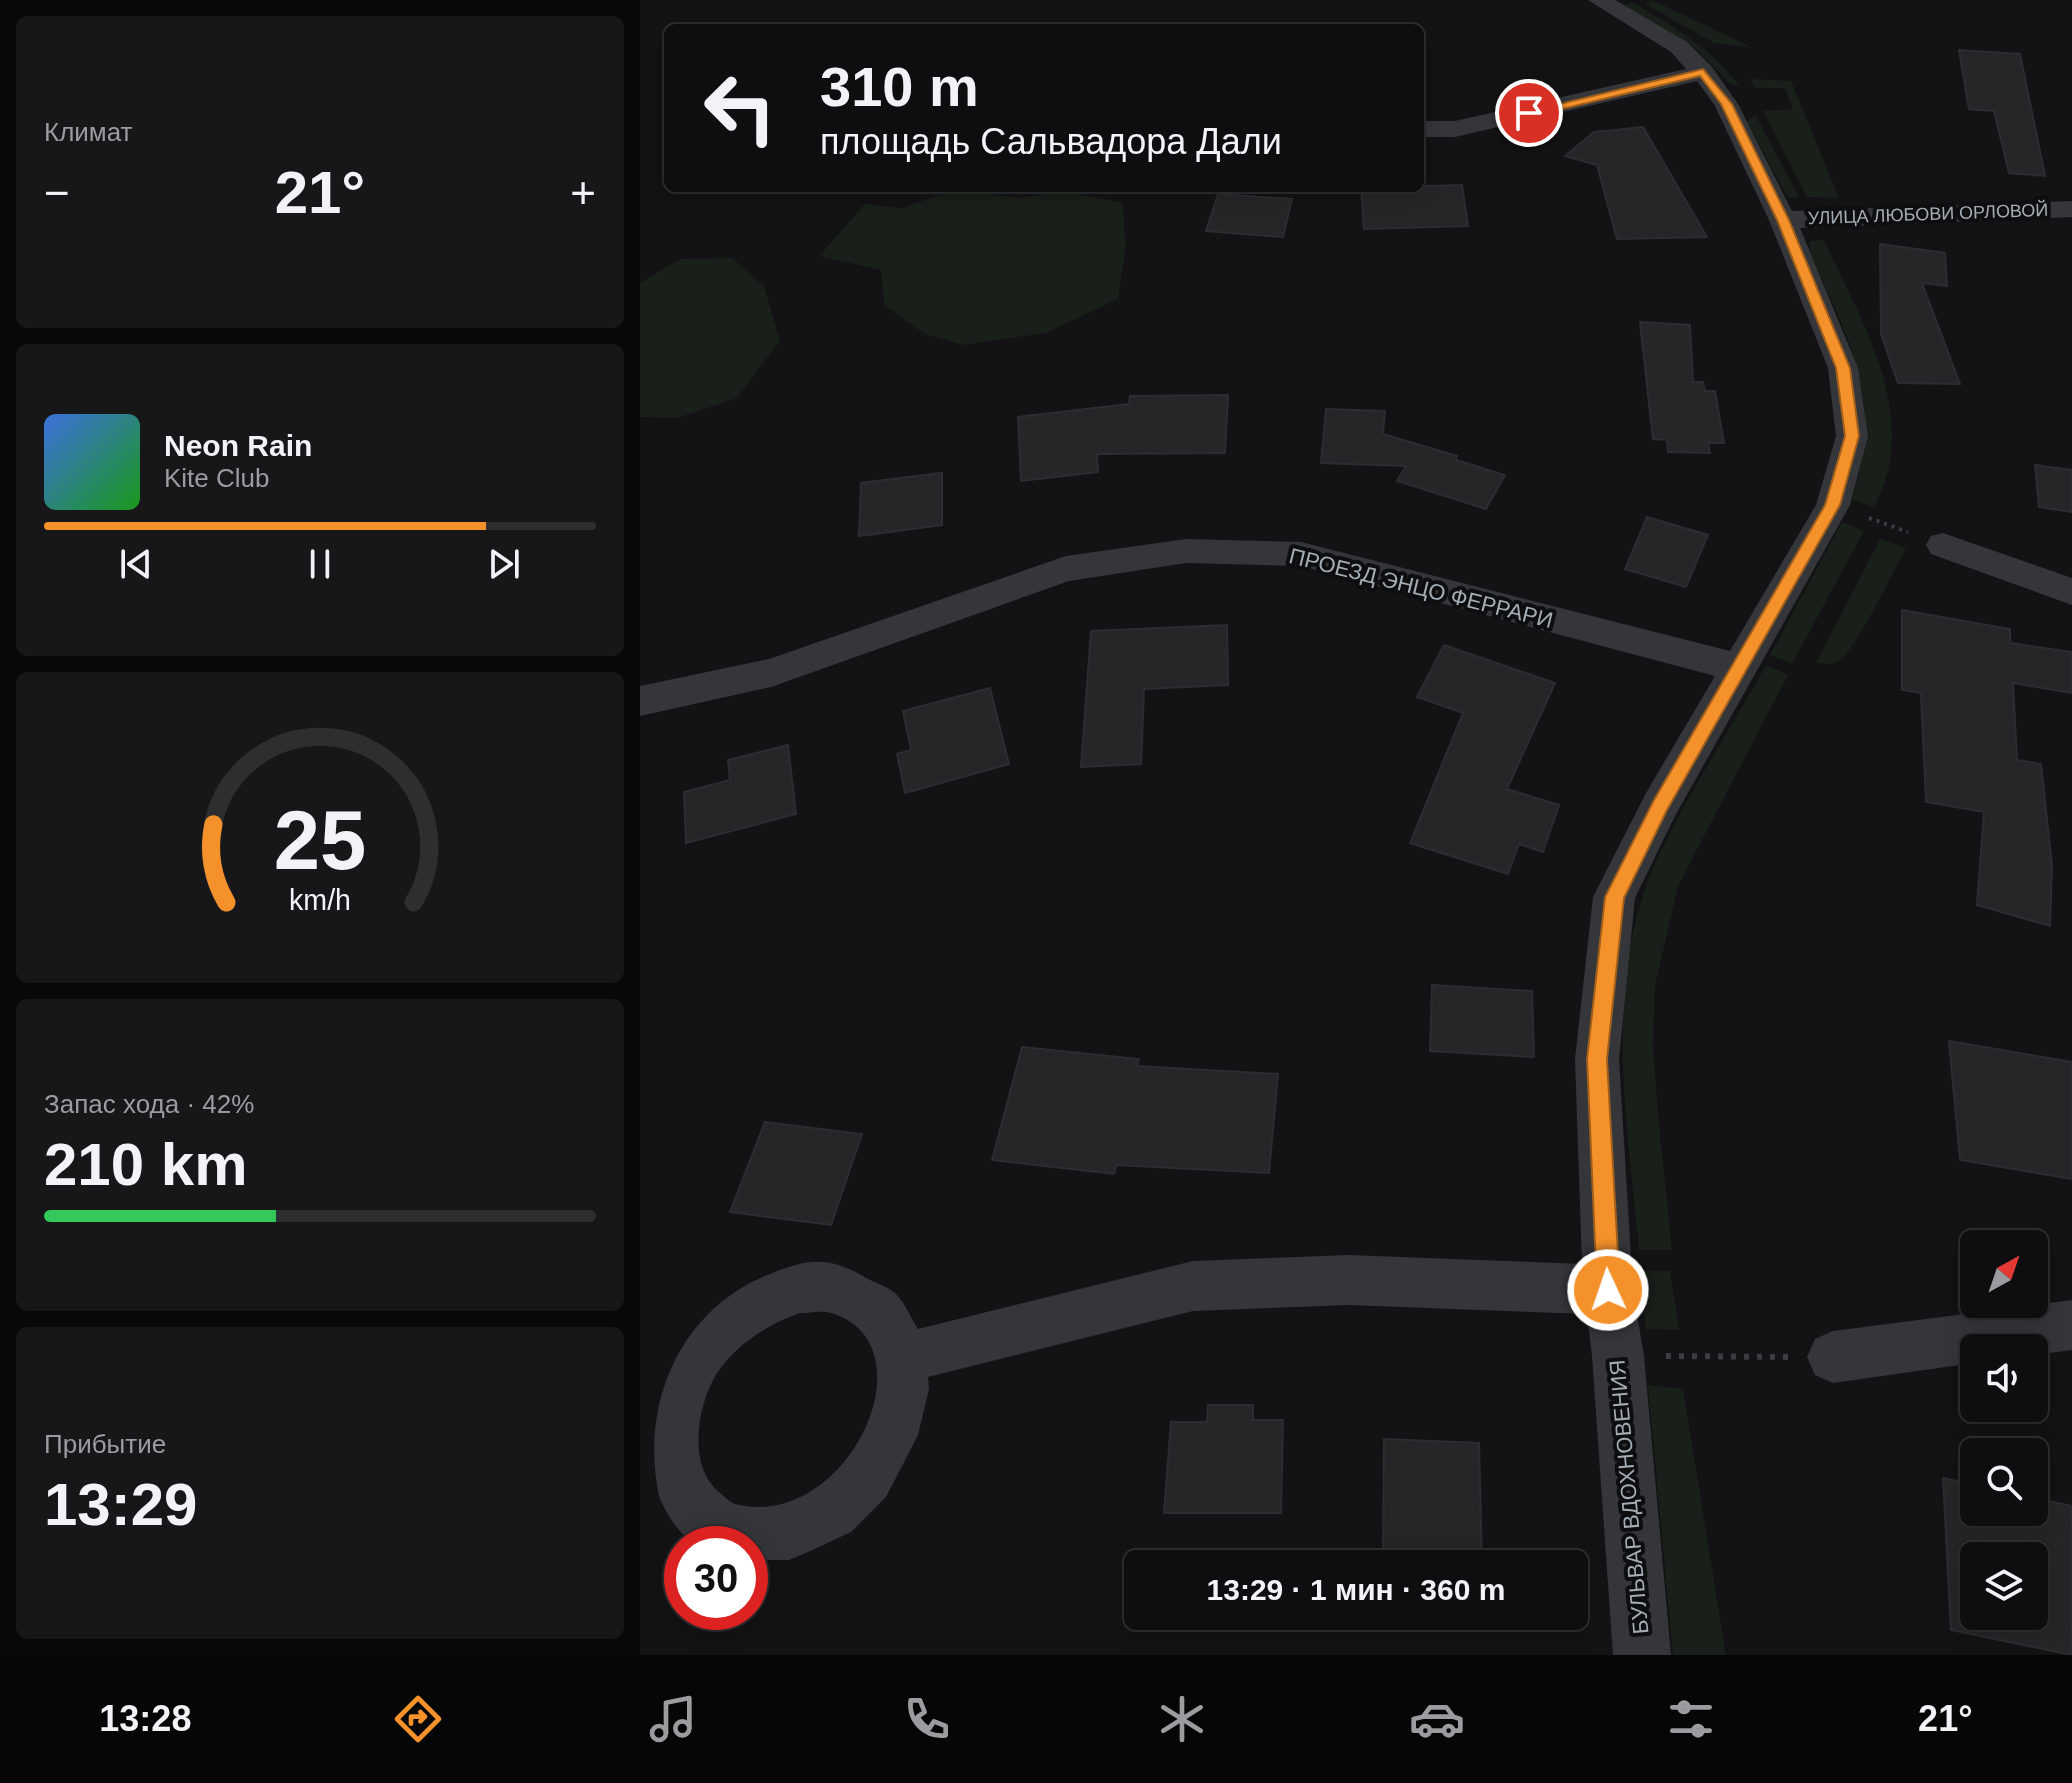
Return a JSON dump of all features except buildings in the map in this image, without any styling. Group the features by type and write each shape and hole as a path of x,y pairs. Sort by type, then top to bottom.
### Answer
{"street":[{"name":"БУЛЬВАР ВДОХНОВЕНИЯ","path":"1599,0 1679,47 1703,72 1726,104 1783,220 1843,368 1852,436 1833,505 1660,805 1614,897 1597,1059 1608,1290 1618,1356 1642,1655"},
{"path":"1424,129 1455,129 1703,72"},
{"name":"УЛИЦА ЛЮБОВИ ОРЛОВОЙ","path":"1783,220 2072,209"},
{"path":"1943,545 2072,592"},
{"name":"ПРОЕЗД ЭНЦО ФЕРРАРИ","path":"640,701 771,673 1066,569 1186,551 1301,554 1739,668"},
{"path":"902,1358 1193,1286 1348,1280 1608,1290"},
{"path":"800,1288 835,1289 866,1301 889,1325 902,1358 903,1397 892,1438 870,1477 837,1510 798,1531 758,1537 721,1529 692,1506 675,1474 671,1434 680,1392 700,1354 729,1323 763,1299 800,1288"},
{"path":"1833,1357 2072,1325"}],"path":[{"path":"1833,505 1943,545"},
{"path":"1618,1356 1833,1357"}],"shaded area":[{"path":"1652,0 1753,48 1714,43 1645,4"},
{"path":"1632,2 1705,50 1741,88 1728,82 1695,48 1624,6"},
{"path":"1750,79 1791,81 1839,198 1807,197 1763,111 1793,109 1785,88 1754,88"},
{"path":"1755,114 1799,197 1788,198 1747,122"},
{"path":"947,192 977,192 1018,198 1062,192 1122,202 1126,244 1118,299 1046,333 963,345 925,334 884,305 881,270 819,256 865,204 902,208"},
{"path":"1824,240 1863,321 1890,407 1892,436 1889,466 1875,507 1852,500 1865,430 1863,400 1849,343 1809,250 1810,241"},
{"path":"732,258 764,286 780,341 737,398 677,418 640,417 640,283 680,259"},
{"path":"1842,522 1864,531 1792,664 1770,655"},
{"path":"1880,539 1906,548 1863,629 1844,657 1834,664 1816,663"},
{"path":"1766,665 1788,675 1678,886 1655,986 1653,1044 1672,1250 1639,1250 1623,1050 1624,1000 1630,950 1641,902 1659,855"},
{"path":"1638,1270 1670,1271 1679,1330 1646,1329"},
{"path":"1648,1385 1683,1389 1726,1655 1673,1655"}],"route":[{"path":"1529,113 1703,72 1726,104 1783,220 1843,368 1852,436 1833,505 1660,805 1614,897 1597,1059 1608,1290"}]}
